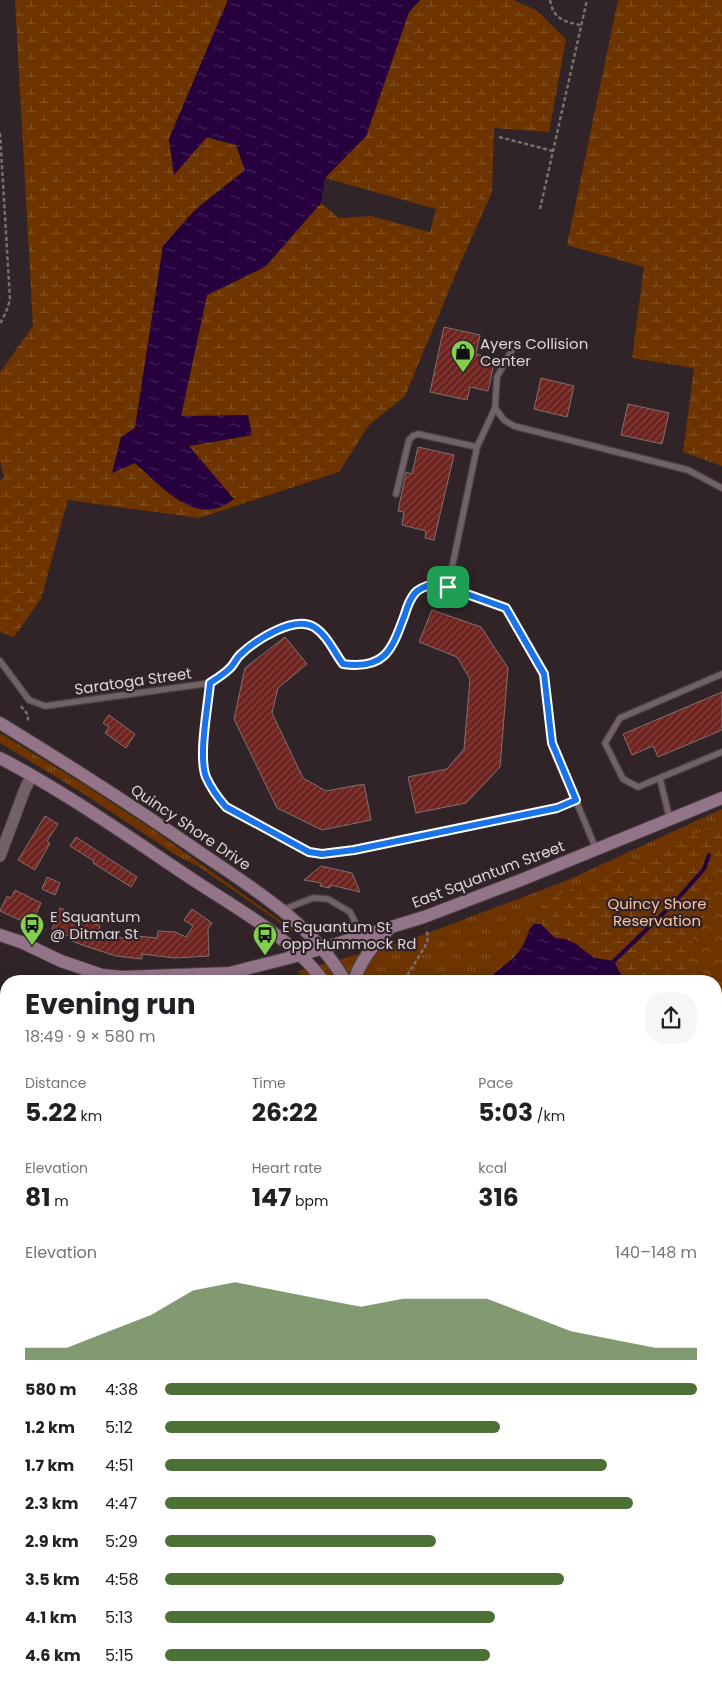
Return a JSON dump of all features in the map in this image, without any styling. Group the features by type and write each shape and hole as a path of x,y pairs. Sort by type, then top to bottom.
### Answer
{"main road":[{"name":"Quincy Shore Drive","path":"0,722 133,806 282,910 322,948 341,975"},
{"path":"0,758 32,775 140,844 284,940 318,975"},
{"name":"East Squantum Street","path":"237,975 424,917 722,798"},
{"path":"356,975 361,962 390,928"},
{"name":"East Squantum Street","path":"0,935 21,942 60,961 109,975"}],"street":[{"path":"0,856 32,775"}],"lane":[{"path":"448,587 477,447 495,408 497,377 512,350"},
{"path":"495,408 504,420 514,426 688,470 722,488"},
{"path":"396,494 409,440 413,436 418,434 477,447"},
{"path":"210,683 229,669 240,654 258,640 285,627 300,623 313,627 326,638 343,664 356,666 367,664 385,656 393,646 410,600 416,591 436,583 506,608 544,674 552,743 596,849"},
{"name":"Saratoga Street","path":"0,661 30,700 45,706 210,683 203,760 206,776 216,795 226,807 309,852 322,854 354,850 557,808 576,800"},
{"path":"722,674 620,718 605,743 623,778 638,786 660,779 722,752"},
{"path":"660,779 670,820"},
{"path":"282,910 313,898 328,899 350,912 362,937"}],"path":[{"path":"550,0 551,9 558,16 567,22 581,25"},
{"path":"540,209 587,0"},
{"path":"0,133 10,300 0,324"},
{"path":"499,137 553,151"},
{"path":"407,975 428,938 424,917"}],"green space":[{"path":"15,0 228,0 169,139 186,161 206,137 236,145 245,170 198,207 163,246 135,428 112,472 135,463 176,499 189,446 251,435 248,415 181,417 207,295 265,267 321,203 339,218 371,216 430,232 436,209 325,178 366,136 409,12 420,0 513,0 536,10 566,39 549,132 494,128 492,192 405,396 369,425 339,472 199,518 68,500 41,599 14,637 0,632 0,481 4,477 0,461 0,372 33,326"},
{"path":"618,0 722,0 722,466 683,452 694,368 632,358 644,267 567,245"},
{"path":"0,733 155,831 293,930 198,866 179,857 81,792 0,743"},
{"name":"Quincy Shore Reservation","path":"722,809 722,975 621,975 614,961 526,937 519,951 493,975 302,975 298,971 409,940 568,880"},
{"path":"718,824 722,827 722,866 712,874 711,900 693,941 692,953 695,964 706,975 621,975 614,961 594,958 576,943 555,938 541,924 534,924 540,909 554,897"},
{"path":"722,866 722,975 706,975 695,964 692,953 693,941 711,900 712,874"}],"water":[{"path":"228,0 420,0 409,12 366,136 325,178 321,203 265,267 207,295 181,416 248,415 252,435 189,446 234,499 224,506 206,510 194,508 183,503 162,488 135,463 112,473 121,437 135,428 163,246 193,212 245,170 236,145 207,137 174,175 169,139"},
{"path":"534,924 541,924 555,938 565,939 576,944 594,958 614,961 621,975 493,975 518,953 524,945"}],"building":[{"name":"Ayers Collision Center","path":"444,327 480,335 476,354 495,359 488,391 470,387 467,400 430,392"},
{"path":"541,378 574,386 567,417 534,409"},
{"path":"628,404 669,413 662,444 621,435"},
{"path":"418,447 454,455 434,540 425,538 426,531 402,525 404,512 398,511 406,472 412,474"},
{"path":"432,610 481,627 508,668 500,767 466,803 416,813 408,777 447,769 464,749 470,679 457,657 419,642"},
{"path":"285,637 307,664 278,688 272,713 303,778 326,791 364,784 371,820 322,830 277,808 234,719 245,668"},
{"path":"722,692 722,730 658,757 653,746 632,755 623,734"},
{"path":"109,715 135,734 126,748 105,733 109,727 103,723"},
{"path":"45,816 58,824 47,841 50,843 35,870 18,860"},
{"path":"76,837 137,877 131,887 70,846"},
{"path":"321,866 352,873 360,892 330,885 330,888 320,886 321,883 304,880"},
{"path":"47,877 60,883 55,895 42,889"},
{"path":"15,890 41,903 31,925 0,911 7,896 11,898"},
{"path":"60,908 100,926 99,930 125,939 126,935 157,938 158,931 175,932 186,937 193,926 184,920 192,909 212,923 208,929 209,956 174,958 142,954 142,959 116,956 72,941 73,938 52,929"}],"waterway":[{"path":"614,961 673,904 704,869 709,855"}],"place":[{"name":"Ayers Collision Center","path":"463,373"},
{"name":"E Squantum @ Ditmar St","path":"32,946"},
{"name":"E Squantum St opp Hummock Rd","path":"265,956"}],"route":[{"path":"436,583 448,587 506,608 544,674 552,743 576,800 557,808 354,850 322,854 309,852 226,807 216,795 206,776 203,760 210,683 229,669 240,654 258,640 285,627 300,623 313,627 326,638 343,664 356,666 367,664 385,656 393,646 410,600 416,591 436,583"}]}
